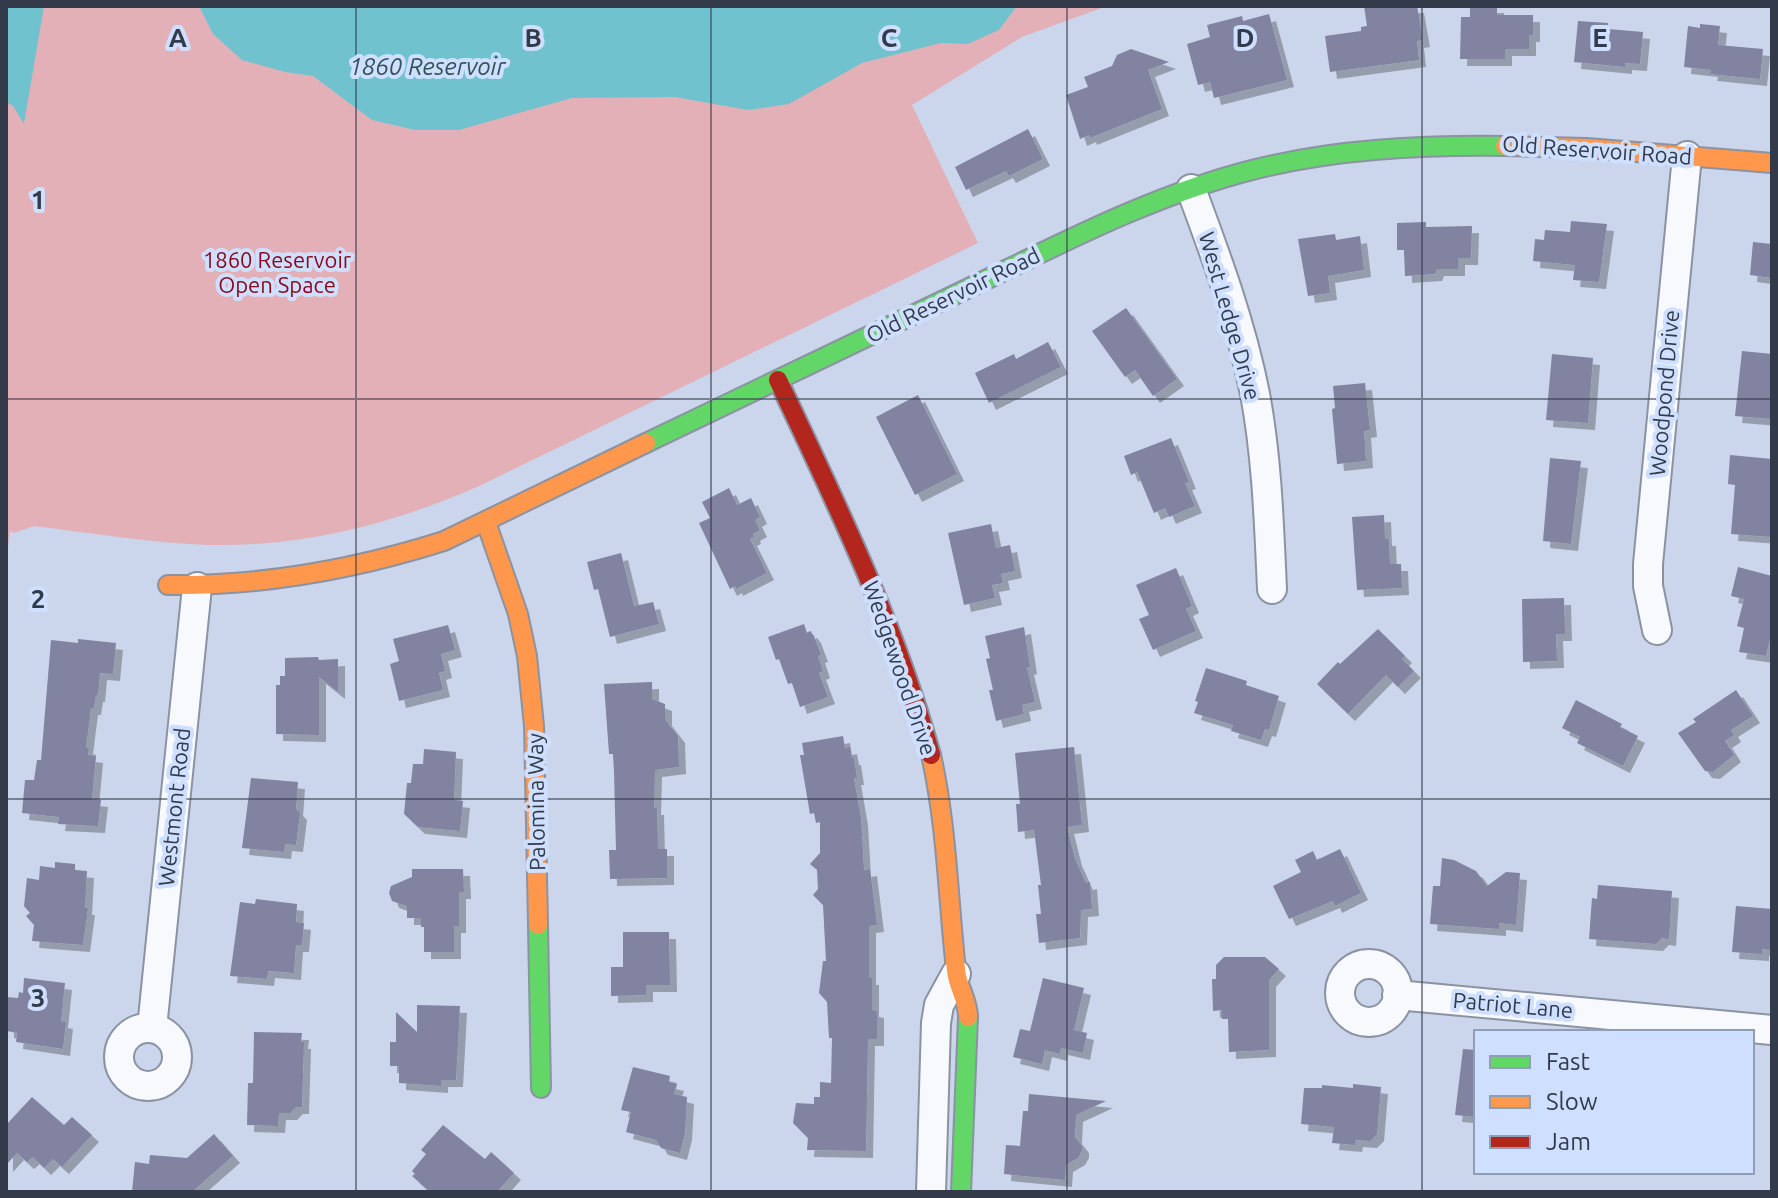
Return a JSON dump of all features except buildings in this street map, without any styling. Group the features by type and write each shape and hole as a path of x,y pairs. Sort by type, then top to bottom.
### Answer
{"street":[{"name":"Old Reservoir Road","path":"168,585 197,587 301,579 350,570 444,541 1095,227 1191,189 1277,164 1354,152 1436,145 1553,145 1772,163"},
{"name":"Woodpond Drive","path":"1657,630 1648,586 1648,564 1687,156"},
{"name":"West Ledge Drive","path":"1191,189 1224,277 1255,393 1265,471 1272,589"},
{"name":"Wedgewood Drive","path":"778,380 866,570 919,712 932,759 949,869 956,974 968,1008 961,1192"},
{"name":"Palomina Way","path":"486,522 516,605 526,645 531,686 541,1088"},
{"name":"Westmont Road","path":"152,1028 197,587"},
{"path":"931,1192 936,1023 939,1005 956,974"},
{"name":"Patriot Lane","path":"1397,995 1772,1030"}],"green space":[{"name":"1860 Reservoir Open Space","path":"6,6 1107,6 1022,37 912,105 978,243 477,487 413,512 347,531 245,545 166,542 34,526 14,533 10,531 6,565"}],"water":[{"path":"6,6 44,6 24,124 13,106 6,102"},
{"name":"1860 Reservoir","path":"199,6 1017,6 999,30 968,44 941,43 862,63 789,104 748,110 675,97 572,98 459,130 415,130 372,120 313,76 242,60 213,34"}],"traffic: fast":[{"path":"646,443 1075,237 1180,192 1252,170 1314,157 1442,146 1505,146"},
{"path":"538,925 541,1088"},
{"path":"961,1192 968,1017"}],"traffic: slow":[{"path":"1505,146 1587,148 1772,163"},
{"path":"168,585 239,583 308,574 376,560 444,541 646,443"},
{"path":"486,522 518,614 527,656 534,726 538,925"},
{"path":"931,755 944,835 957,976 968,1017"}],"traffic: jam":[{"path":"778,380 882,611 931,755"}]}
